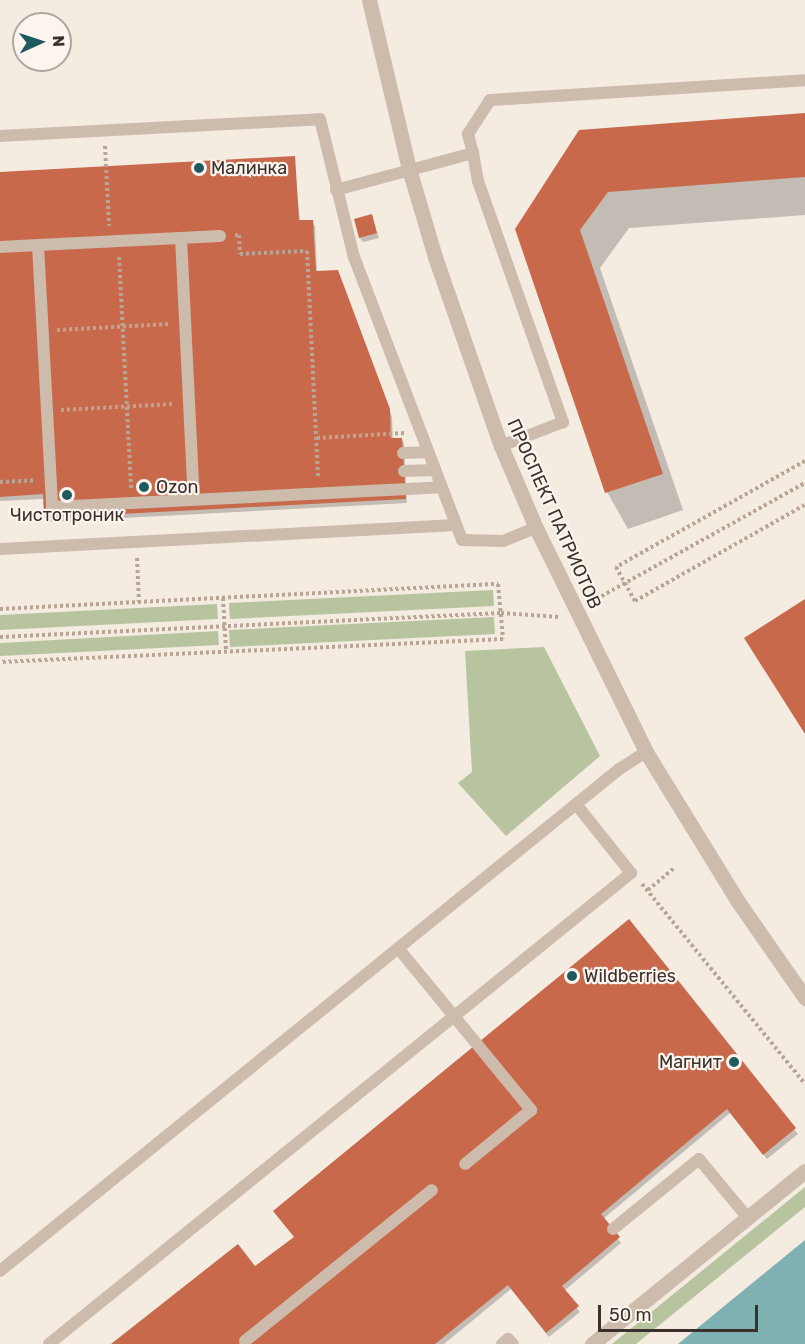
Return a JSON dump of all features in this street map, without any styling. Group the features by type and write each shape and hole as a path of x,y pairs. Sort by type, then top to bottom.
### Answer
{"street":[{"name":"ПРОСПЕКТ ПАТРИОТОВ","path":"369,0 409,170 455,320 501,446 536,528 646,752 739,903 805,998"},
{"path":"592,1344 805,1171"}],"lane":[{"path":"501,446 563,422 478,181 468,134 490,100 805,80"},
{"path":"0,136 320,119 354,257 462,540 503,541 536,528"},
{"path":"336,190 473,153"},
{"path":"0,247 219,236"},
{"path":"181,238 194,500"},
{"path":"38,245 52,507 441,487"},
{"path":"403,453 428,452"},
{"path":"404,471 435,470"},
{"path":"0,549 456,525"},
{"path":"0,1271 576,804 646,752"},
{"path":"49,1344 631,873 576,804"},
{"path":"398,948 531,1110 465,1164"},
{"path":"613,1229 699,1159 747,1218"},
{"path":"245,1341 432,1190"},
{"path":"502,1344 508,1339 513,1344"}],"path":[{"path":"106,166 123,326 132,503"},
{"path":"219,236 239,235 240,254 307,251 319,493"},
{"path":"43,331 185,323"},
{"path":"47,411 189,404"},
{"path":"316,438 391,434"},
{"path":"805,461 616,567 635,601 805,505"},
{"path":"0,482 50,480"},
{"path":"585,605 625,585 805,483"},
{"path":"136,542 139,602"},
{"path":"0,609 498,584 503,639 0,662"},
{"path":"223,598 226,650"},
{"path":"0,637 501,613 561,617"},
{"path":"648,890 675,867"},
{"path":"631,873 648,890 805,1084"}],"green space":[{"path":"493,590 494,606 230,619 229,603"},
{"path":"217,604 218,619 0,630 0,615"},
{"path":"494,617 495,634 230,647 229,630"},
{"path":"218,631 219,645 0,656 0,643"},
{"path":"544,647 600,756 506,836 458,783 472,772 465,651"},
{"path":"805,1187 805,1207 636,1344 612,1344"}],"water":[{"path":"805,1240 805,1344 678,1344"}],"building":[{"path":"805,113 805,177 608,192 580,230 663,474 605,493 515,229 579,130"},
{"path":"295,156 299,220 313,220 316,271 338,270 390,409 391,438 402,438 406,499 44,518 43,494 0,497 0,172"},
{"path":"372,214 377,233 359,238 354,219"},
{"path":"805,599 805,734 744,638"},
{"path":"629,919 796,1128 763,1155 727,1109 601,1214 620,1237 562,1286 579,1306 546,1333 508,1285 435,1344 111,1344 238,1244 255,1266 294,1237 273,1211"}],"place":[{"name":"Малинка","path":"199,168"},
{"name":"Ozon","path":"144,487"},
{"name":"Чистотроник","path":"67,495"},
{"name":"Wildberries","path":"572,976"},
{"name":"Магнит","path":"734,1062"}]}
